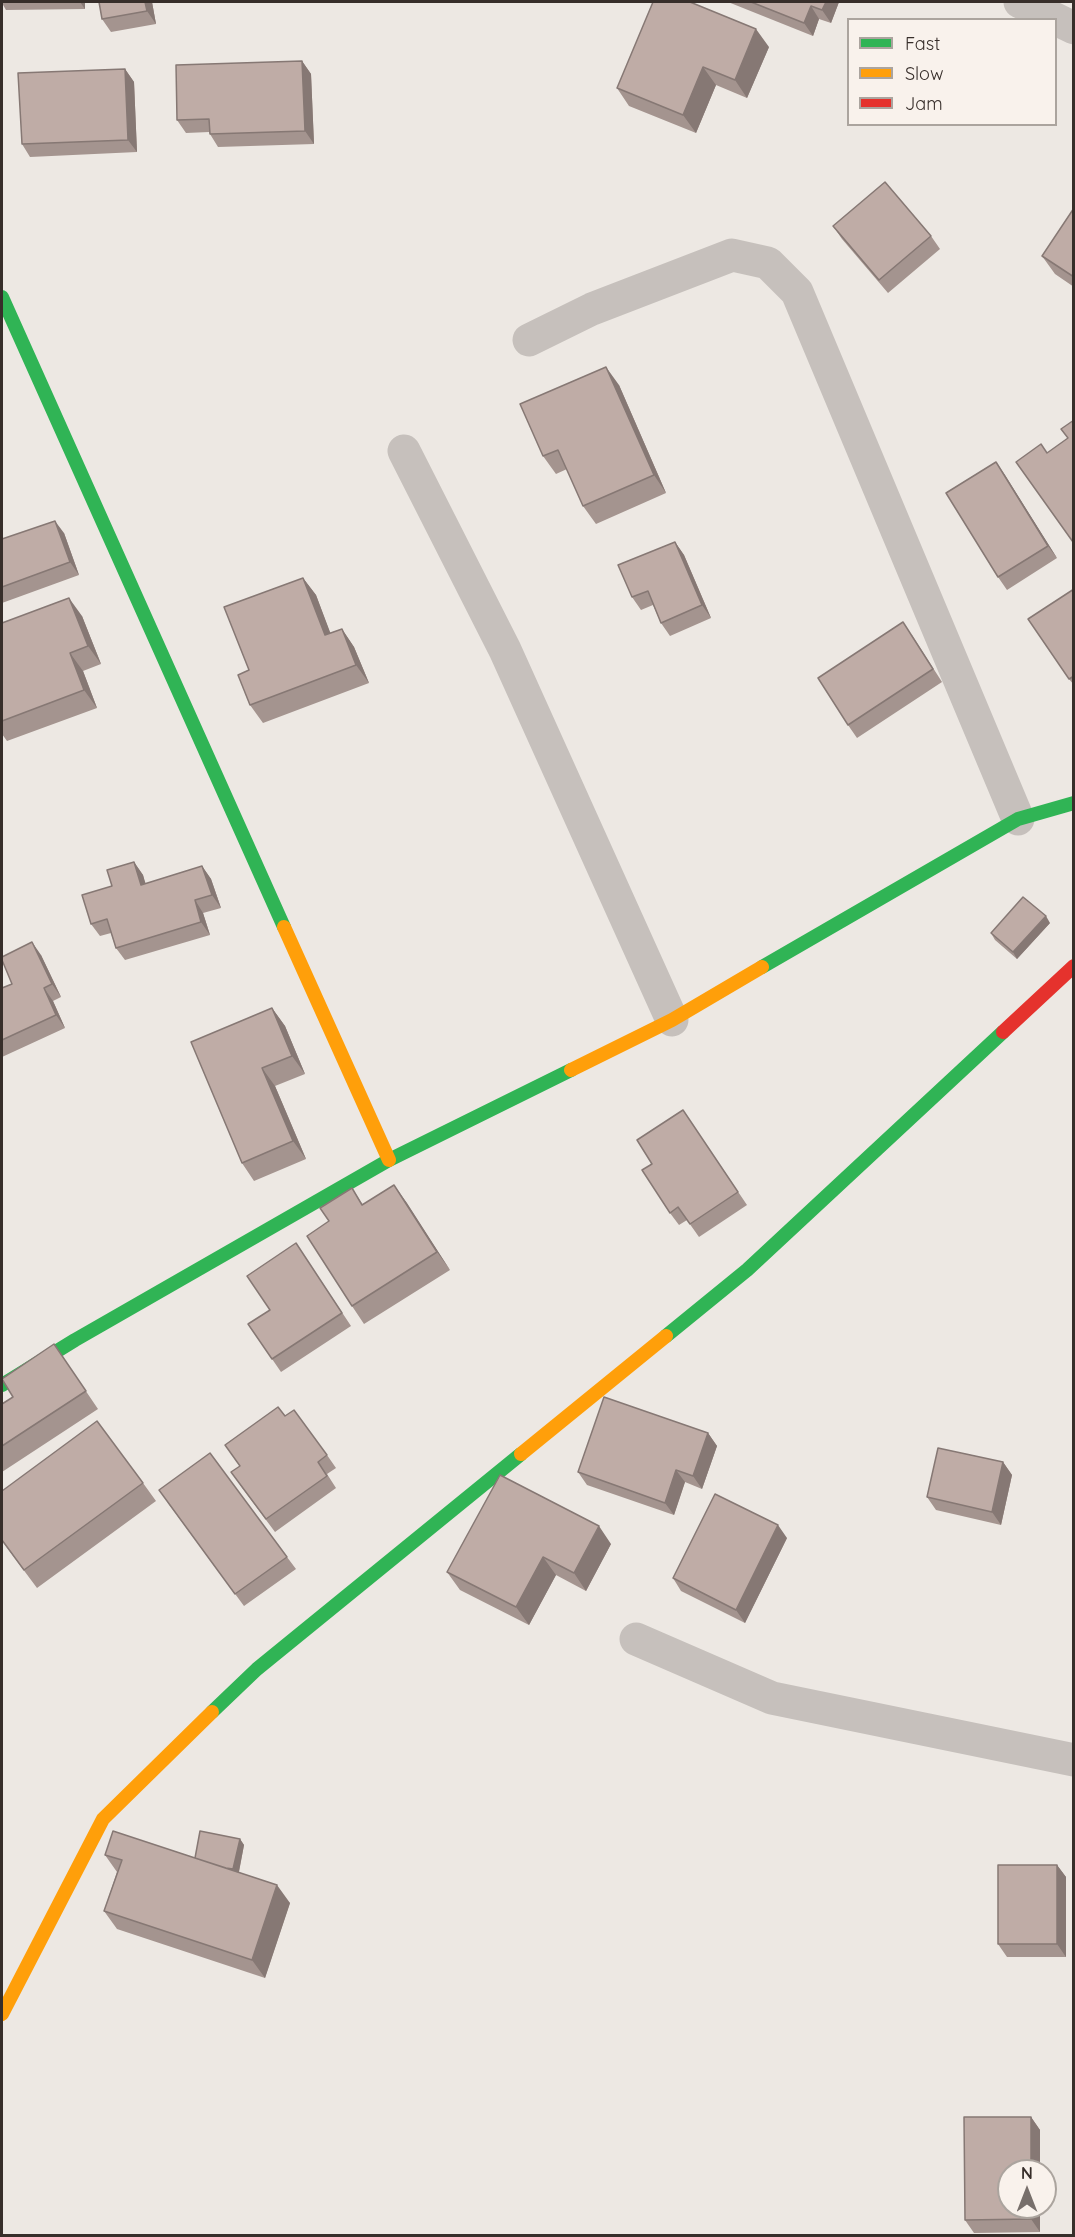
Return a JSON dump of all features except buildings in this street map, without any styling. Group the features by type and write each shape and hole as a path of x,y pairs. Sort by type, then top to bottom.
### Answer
{"street":[{"path":"1020,2 1053,18"},
{"path":"1057,20 1074,28"},
{"path":"529,340 592,309 732,255 768,263 797,292 1018,819"},
{"path":"2,297 388,1160"},
{"path":"404,451 505,650 672,1020"},
{"path":"2,1385 75,1340 388,1160 672,1020 1018,819 1074,803"},
{"path":"2,2014 103,1819 257,1669 747,1270 1074,966"},
{"path":"636,1639 772,1698 1074,1760"}],"traffic: fast":[{"path":"2,297 284,927"},
{"path":"762,967 1018,819 1074,803"},
{"path":"666,1336 747,1270 1003,1032"},
{"path":"2,1385 75,1340 389,1160 571,1070"},
{"path":"212,1712 257,1669 521,1454"}],"traffic: slow":[{"path":"284,927 389,1160"},
{"path":"571,1070 672,1020 762,967"},
{"path":"521,1454 666,1336"},
{"path":"2,2014 103,1819 212,1712"}],"traffic: jam":[{"path":"1003,1032 1074,966"}]}
